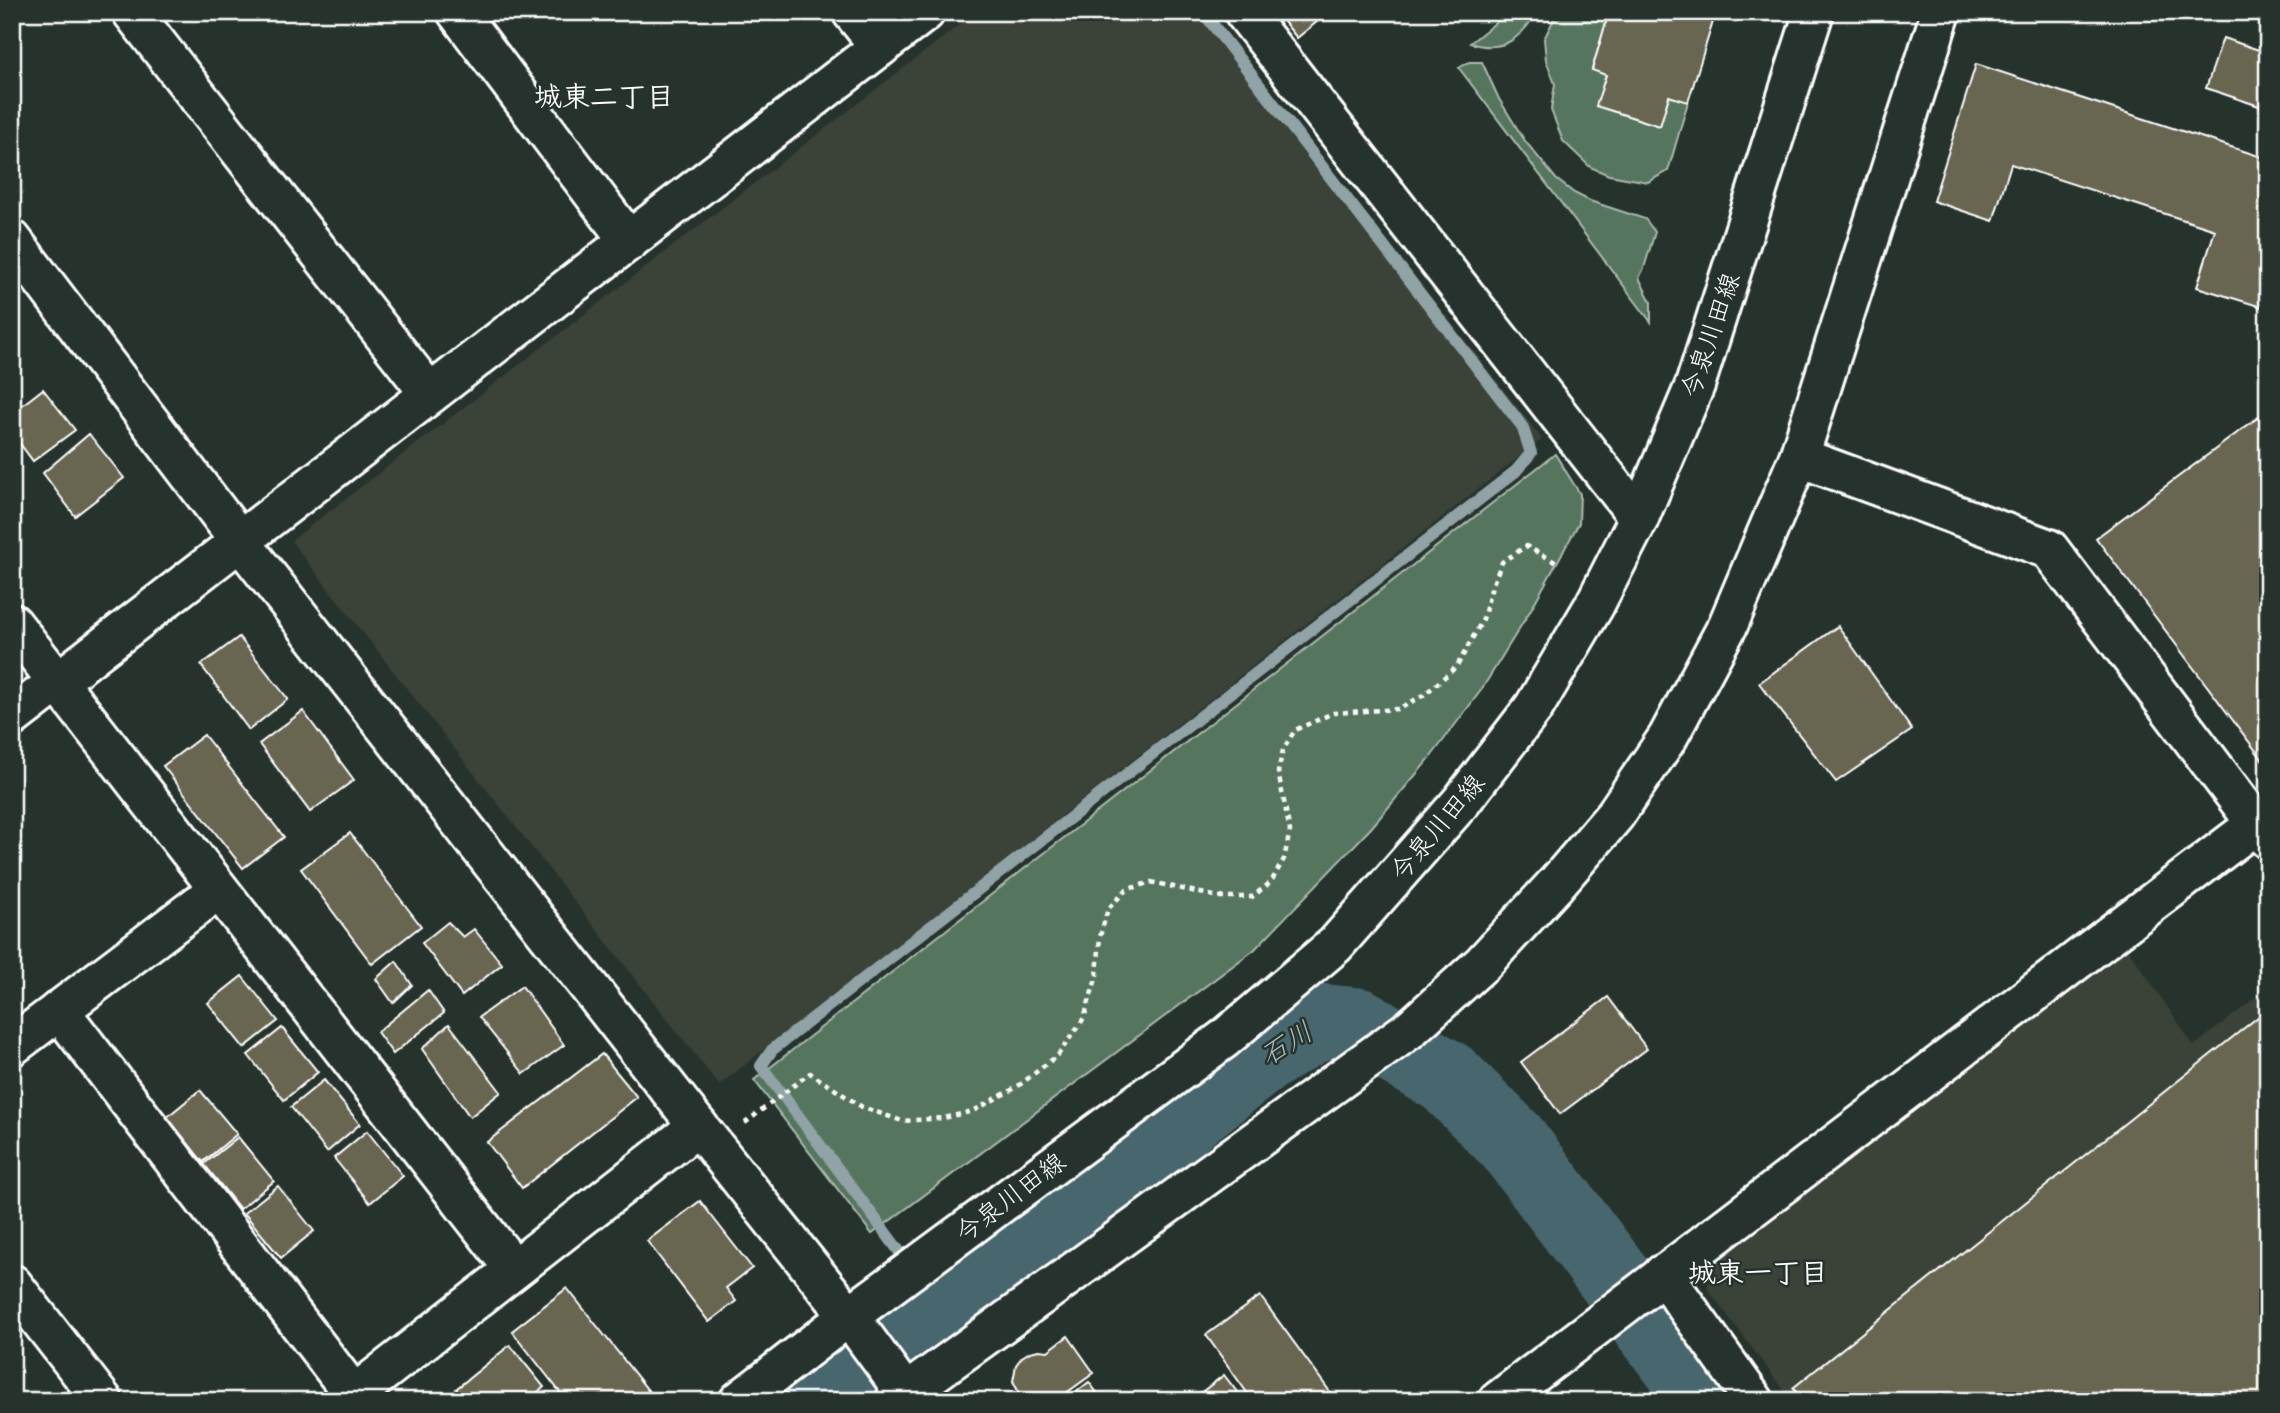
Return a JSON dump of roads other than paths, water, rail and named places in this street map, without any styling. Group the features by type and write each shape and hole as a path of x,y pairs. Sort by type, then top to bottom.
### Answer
{"street":[{"path":"132,12 430,394"},
{"path":"457,12 629,241"},
{"path":"852,12 880,47"},
{"path":"12,718 925,12"},
{"path":"1244,12 1639,518"},
{"name":"今泉川田線","path":"739,1401 849,1316 1224,1039 1335,944 1461,802 1534,707 1594,606 1639,518 1695,385 1814,12"},
{"path":"12,240 240,541 849,1316 904,1398 1410,1029 1483,963 1615,815 1668,737 1728,625 1799,457 1941,12"},
{"path":"1498,1401 1663,1274 2262,831 2049,549 1799,457"},
{"path":"12,623 514,1269"},
{"path":"12,1046 218,890"},
{"path":"59,1010 350,1398 698,1126"},
{"path":"1663,1274 1754,1401"},
{"path":"12,1284 103,1401"}],"waterway":[{"path":"938,1303 761,1066 772,1050 1516,471 1531,453 1522,426 1203,12"},
{"name":"石川","path":"806,1401 1104,1181 1264,1055 1319,1021 1358,1025 1448,1078 1512,1142 1707,1401"}],"district":[{"name":"城東二丁目","path":"604,96"},
{"name":"城東一丁目","path":"1758,1272"}]}
